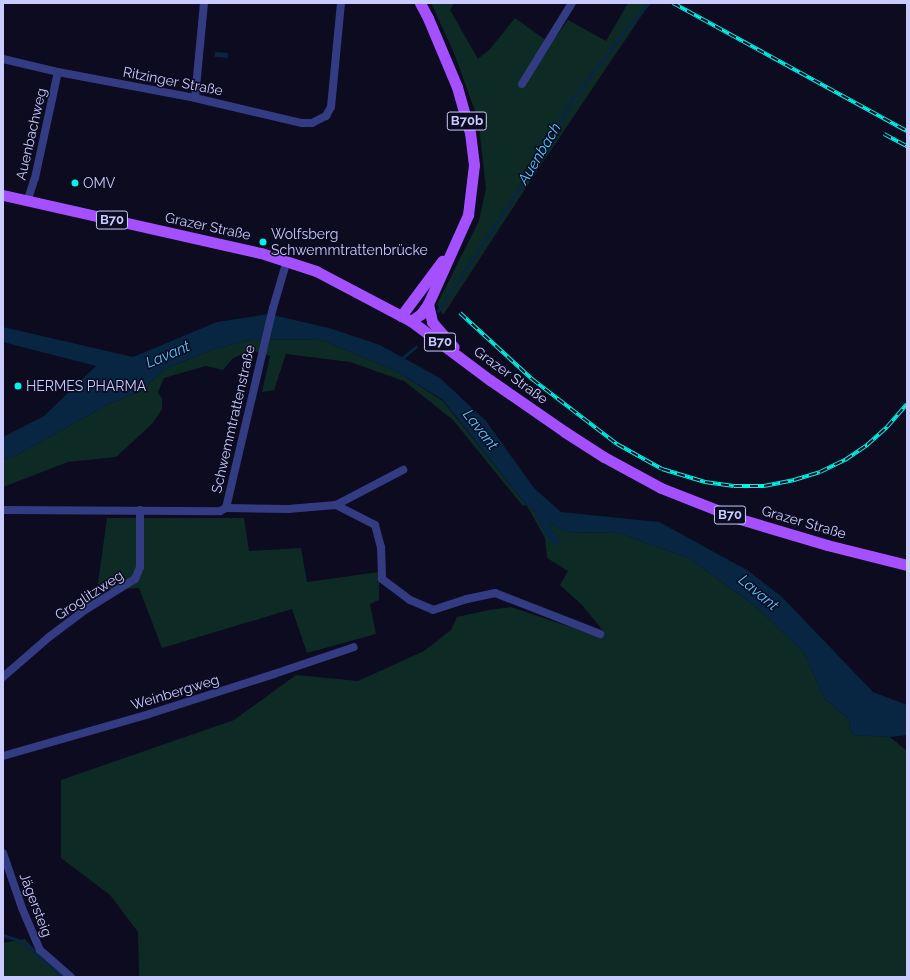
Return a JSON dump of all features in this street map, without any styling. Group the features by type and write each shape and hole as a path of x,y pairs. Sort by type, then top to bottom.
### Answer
{"main road":[{"name":"B70b","path":"406,318 420,314 428,304 468,215 473,187 474,166 470,133 457,87 428,18 420,3"},
{"name":"Grazer Straße","path":"3,195 27,202 287,260 338,281 406,318 469,364 604,457 661,488 740,519 820,543 907,565"},
{"name":"B70b","path":"406,318 454,245"},
{"path":"428,304 432,322 469,364"}],"street":[{"path":"195,98 199,70 204,3"},
{"name":"Ritzinger Straße","path":"3,59 58,72 195,98 302,123 312,123 320,121 326,116 331,107 341,3"},
{"path":"522,84 572,3"},
{"name":"Auenbachweg","path":"27,202 35,178 58,72"},
{"name":"Schwemmtrattenstraße","path":"3,510 220,511 226,508 273,308 287,260"},
{"path":"226,508 288,509 336,505 403,470"},
{"path":"336,505 375,525 381,547 382,579 410,600 433,610 467,599 495,593 600,634"},
{"name":"Groglitzweg","path":"3,678 49,637 79,615 136,579 140,568 140,510"},
{"name":"Weinbergweg","path":"3,756 156,712 295,668 354,647"},
{"name":"Jägersteig","path":"3,852 22,908 40,950 71,977"}],"green space":[{"path":"431,3 454,3 450,10 478,59 490,49 515,18 551,44 568,20 606,41 628,3 650,3 537,171 443,315 437,304 479,221 486,188 478,119 454,53"},
{"path":"254,339 322,340 398,372 443,401 527,506 522,505 453,420 404,381 350,362 286,354 274,390 262,392 270,356 252,350 233,358 223,370 206,366 164,378 158,392 162,398 162,409 152,424 116,457 68,462 3,487 3,460 17,455 109,404 141,391 165,369 214,349"},
{"path":"527,506 564,532 618,533 689,558 759,609 804,653 825,699 850,720 849,727 853,735 890,737 907,751 907,977 139,977 138,932 110,895 61,858 61,780 234,720 296,675 358,681 424,651 451,630 457,617 511,607 600,637 604,632 582,605 560,585 568,571 547,558 545,538"},
{"path":"107,518 244,518 249,551 301,548 307,582 379,572 379,600 370,604 376,634 307,653 292,609 162,648 139,588 97,590"},
{"path":"25,939 60,977 3,977 3,943"}],"water":[{"path":"215,52 228,53 228,58 215,57"},
{"name":"Lavant","path":"268,314 329,328 380,345 440,378 486,421 534,488 561,512 659,522 747,570 782,597 873,692 907,705 907,735 890,737 853,735 849,727 850,720 825,699 804,653 759,609 689,558 618,533 564,532 527,506 443,400 398,372 322,340 254,339 214,349 165,369 141,391 109,404 17,455 3,460 3,437 44,416 96,366 3,342 3,327 133,357 217,322"}],"waterway":[{"name":"Auenbach","path":"438,311 525,180 574,97 628,27 649,3"},
{"name":"Auenbach","path":"401,359 416,347"},
{"path":"536,504 543,521 554,540"},
{"path":"3,935 18,940 30,948 64,977"}],"railway":[{"path":"673,3 907,131"},
{"path":"884,134 907,146"},
{"path":"460,313 532,379 617,444 662,469 705,482 734,486 764,486 794,480 820,472 845,460 867,445 887,427 907,404"}],"place":[{"name":"OMV","path":"75,183"},
{"name":"Wolfsberg Schwemmtrattenbrücke","path":"263,242"},
{"name":"HERMES PHARMA","path":"18,386"}]}
